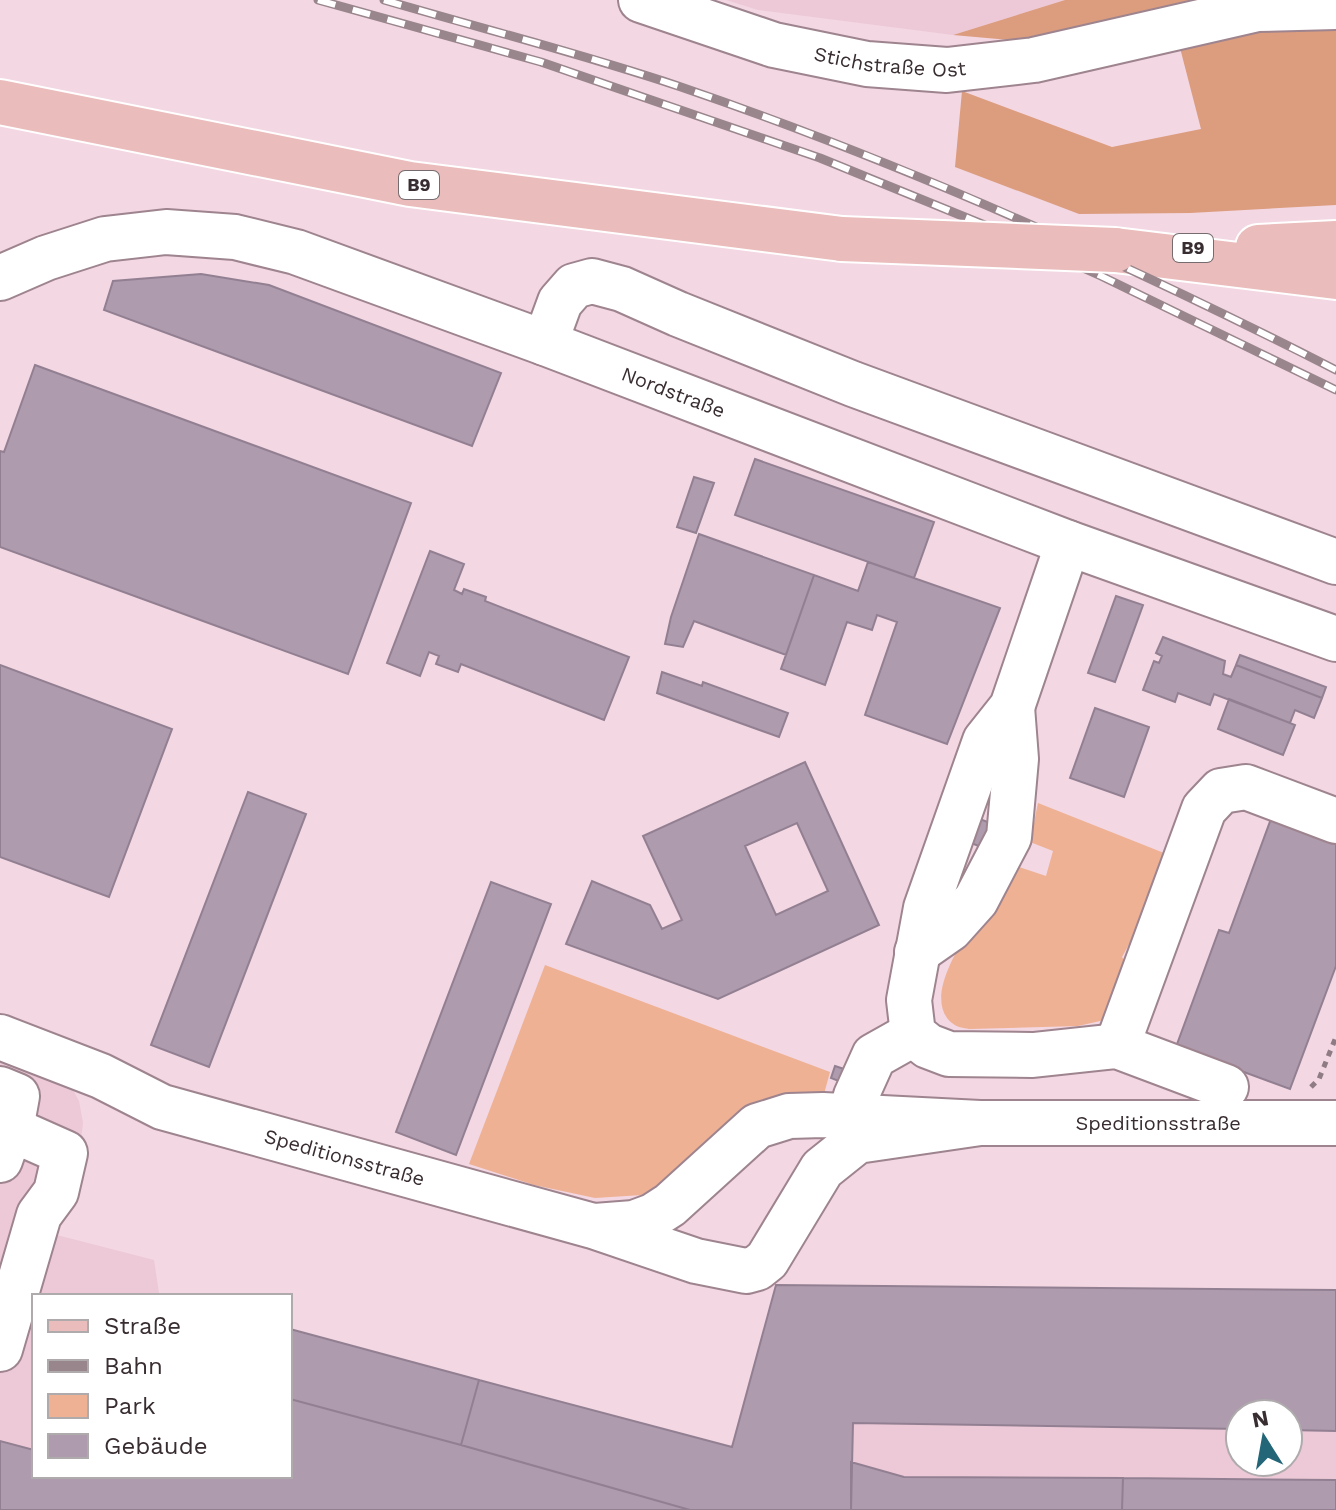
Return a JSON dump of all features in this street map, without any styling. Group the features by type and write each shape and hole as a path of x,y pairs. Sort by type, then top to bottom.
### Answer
{"main road":[{"name":"B9","path":"0,102 410,184 842,239 1115,250 1336,243"},
{"path":"1115,250 1336,277"}],"street":[{"name":"Stichstraße Ost","path":"641,0 774,45 867,64 947,70 1034,60 1257,9 1336,7"},
{"name":"Nordstraße","path":"0,278 46,258 105,239 166,232 235,237 296,252 545,343 1068,543 1336,639"},
{"path":"545,343 560,302 574,286 592,281 622,289 853,384 1336,562"},
{"path":"1068,543 1012,707 985,741 926,908 909,1000 913,1034 928,1046 949,1054 1033,1055 1117,1046 1226,1087"},
{"path":"917,952 950,929 976,900 1009,837 1016,759 1012,707"},
{"path":"1117,1046 1204,809 1221,791 1246,787 1336,821"},
{"path":"850,1116 874,1056 913,1034"},
{"name":"Speditionsstraße","path":"0,1037 101,1076 162,1107 593,1226 696,1261 746,1271 757,1268 767,1260 822,1169 857,1141 980,1123"},
{"name":"Speditionsstraße","path":"593,1226 634,1223 670,1205 757,1126 789,1116 980,1123 1326,1110"},
{"path":"0,1349 39,1215 56,1192 65,1153 4,1126"}],"path":[{"path":"1326,1110 1319,1079 1336,1037"}],"shaded area":[{"path":"726,0 1065,0 953,35 758,10"},
{"path":"1065,0 1336,0 1336,205 1190,213 1079,214 955,167 962,91 1112,147 1201,129 1179,44 1031,42 953,35"},
{"path":"0,1053 68,1081 79,1101 83,1123 81,1139 57,1235 154,1260 159,1293 162,1294 32,1294 32,1478 292,1478 292,1475 479,1380 731,1447 776,1285 1336,1290 1336,1510 0,1510"}],"green space":[{"path":"1038,803 1164,853 1132,939 1122,957 1133,974 1121,1009 1100,1021 1078,1026 969,1029 958,1026 952,1023 942,1008 942,989 961,944 1016,866 1046,876 1053,851 1030,842"},
{"path":"545,965 830,1072 824,1094 775,1097 756,1104 714,1134 676,1173 642,1195 595,1198 534,1185 469,1164"}],"building":[{"path":"201,274 269,285 501,373 472,446 104,310 113,281"},
{"path":"35,365 411,503 348,674 0,547 0,451 4,452"},
{"path":"755,459 934,522 914,578 735,515"},
{"path":"694,477 714,483 696,533 677,527"},
{"path":"699,534 814,575 786,655 694,621 683,647 665,644"},
{"path":"430,551 464,564 454,590 462,594 464,589 486,597 485,601 629,657 604,720 461,664 458,672 436,664 439,656 429,652 420,676 387,663"},
{"path":"868,562 1000,608 947,744 865,715 897,622 877,615 872,630 847,622 825,685 781,669 814,575 858,591"},
{"path":"1116,596 1143,605 1115,682 1088,673"},
{"path":"1163,637 1225,661 1223,674 1231,677 1236,665 1322,698 1314,718 1295,710 1290,723 1214,694 1210,705 1178,693 1175,702 1143,690 1154,661 1159,663 1162,656 1156,653"},
{"path":"1240,655 1326,687 1322,698 1236,665"},
{"path":"0,665 172,729 109,897 0,857"},
{"path":"662,672 702,686 703,682 788,713 779,737 657,693"},
{"path":"1229,699 1295,725 1283,755 1218,729"},
{"path":"1095,708 1149,727 1124,797 1070,778"},
{"path":"805,762 879,925 718,999 566,944 592,881 650,905 662,929 682,920 643,836","holes":["797,823 828,891 776,915 745,846"]},
{"path":"248,792 306,814 209,1067 151,1045"},
{"path":"972,816 998,826 989,850 963,840"},
{"path":"1272,816 1336,839 1336,966 1290,1089 1176,1047 1219,930 1229,933"},
{"path":"491,882 551,904 456,1155 396,1132"},
{"path":"835,1066 850,1071 846,1084 831,1078"},
{"path":"776,1285 1336,1290 1336,1431 1304,1430 1304,1398 1224,1398 1224,1429 853,1423 851,1510 690,1510 461,1445 479,1380 732,1447"},
{"path":"292,1330 479,1380 461,1445 292,1400"},
{"path":"292,1400 690,1510 0,1510 0,1441 32,1449 32,1478 292,1478"},
{"path":"851,1462 904,1477 1123,1478 1122,1510 851,1510"},
{"path":"1123,1478 1336,1480 1336,1510 1122,1510"}],"railway":[{"path":"318,0 541,62 820,158 1101,276 1336,390"},
{"path":"384,0 644,75 848,149 1095,253 1336,370"}]}
